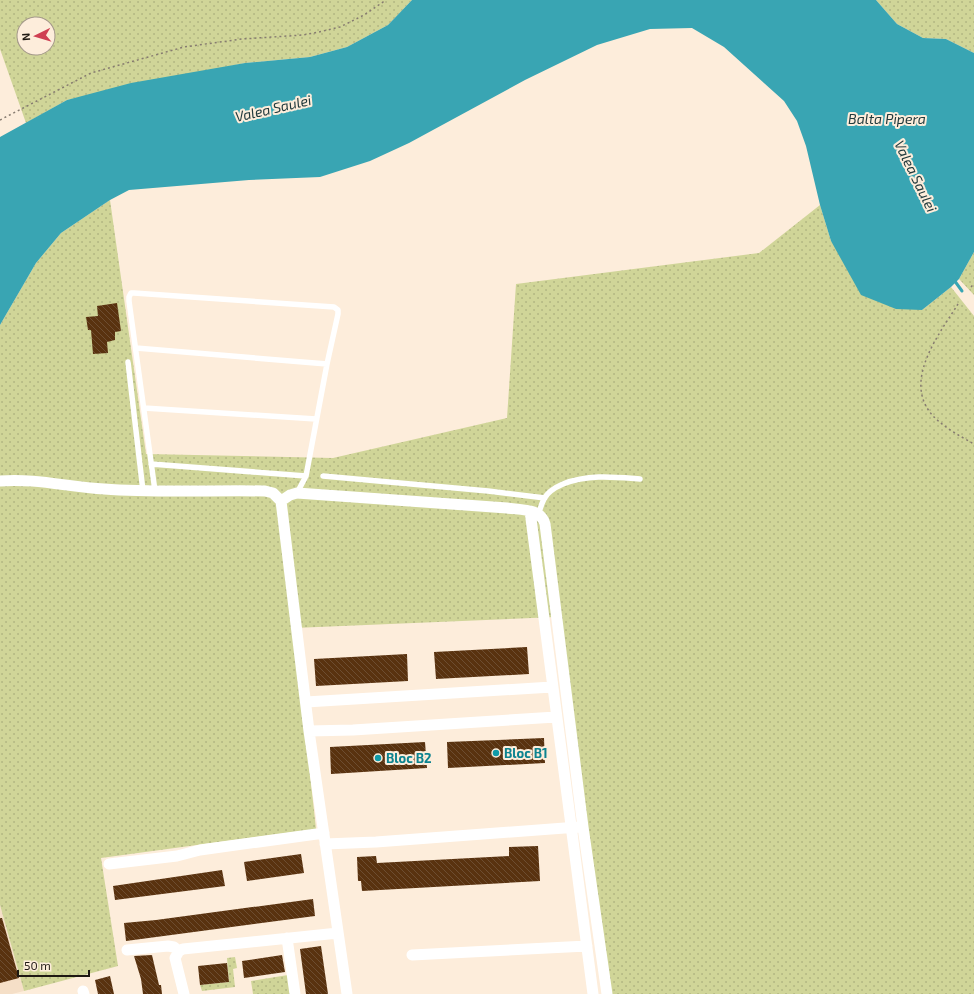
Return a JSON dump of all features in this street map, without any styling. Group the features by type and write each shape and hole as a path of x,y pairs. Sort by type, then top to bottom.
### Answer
{"street":[{"path":"0,481 33,482 103,489 155,492 266,491 273,493 281,501 309,730 347,994"},
{"path":"281,501 298,493 507,508 534,512 544,520 606,994"},
{"path":"534,512 552,687 593,994"},
{"path":"306,702 552,687"},
{"path":"309,730 353,730 556,716"},
{"path":"109,864 177,856 200,850 325,839 376,842 583,827"},
{"path":"577,874 590,873"},
{"path":"184,994 175,958 179,951 183,949 338,933"},
{"path":"287,938 295,994"},
{"path":"127,950 168,946 174,947 179,951"},
{"path":"412,955 587,946"}],"lane":[{"path":"155,492 136,348 128,301 131,293 334,307 338,310 306,476 298,493"},
{"path":"136,348 327,364"},
{"path":"128,362 143,491"},
{"path":"144,408 316,419"},
{"path":"151,464 306,476"},
{"path":"323,476 488,491 545,498"},
{"path":"534,512 555,488 573,480 598,476 640,479"}],"path":[{"path":"0,120 91,73 184,47 242,39 303,35 340,27 364,15 386,0"},
{"path":"971,287 974,284"},
{"path":"958,304 930,352 923,368 921,384 924,401 930,412 952,432 974,444"}],"shaded area":[{"path":"0,905 24,991 12,994 0,994"}],"green space":[{"path":"0,0 412,0 388,25 347,47 310,57 245,63 67,100 26,123 0,49"},
{"path":"876,0 974,0 974,53 946,39 923,38 897,24"},
{"path":"110,200 146,454 333,458 507,418 516,284 759,253 820,205 831,241 922,310 951,287 974,316 974,994 604,994 556,617 294,628 316,829 101,858 118,966 24,991 0,905 0,325 36,263 61,233"},
{"path":"974,252 974,295 959,279"},
{"path":"235,957 237,968 233,969 235,987 202,991 200,985 229,982 227,958"},
{"path":"288,975 291,994 253,994 251,981"}],"water":[{"name":"Balta Pipera","path":"412,0 876,0 897,24 923,38 946,39 974,53 974,252 959,279 922,310 896,309 861,295 831,241 820,205 806,146 797,121 784,101 724,47 692,28 650,29 597,45 525,80 409,143 370,161 320,177 249,180 129,190 110,200 61,233 36,263 0,325 0,137 67,100 131,83 245,63 310,57 347,47 388,25"}],"building":[{"path":"117,303 121,331 115,332 115,340 107,342 108,353 93,354 91,330 88,330 86,317 98,316 97,306"},
{"path":"527,647 529,674 436,679 434,652"},
{"path":"407,654 408,681 316,686 314,659"},
{"name":"Bloc B1","path":"544,738 545,763 448,768 447,742"},
{"name":"Bloc B2","path":"425,742 427,768 331,774 330,747"},
{"path":"538,846 540,881 362,891 361,881 358,881 357,857 376,856 377,863 509,856 509,847"},
{"path":"301,854 304,873 247,881 244,862"},
{"path":"222,870 225,886 115,900 113,886"},
{"path":"313,899 315,916 126,941 124,923"},
{"path":"0,918 2,918 19,978 0,983"},
{"path":"321,946 328,994 306,994 300,949"},
{"path":"152,955 159,985 161,985 162,994 143,994 141,979 134,956"},
{"path":"282,955 285,972 244,978 242,961"},
{"path":"227,963 229,982 200,985 198,966"},
{"path":"110,976 114,994 98,994 95,980"}],"waterway":[{"name":"Valea Saulei","path":"954,280 962,291"}],"place":[{"name":"Bloc B1","path":"496,753"},
{"name":"Bloc B2","path":"378,758"}]}
